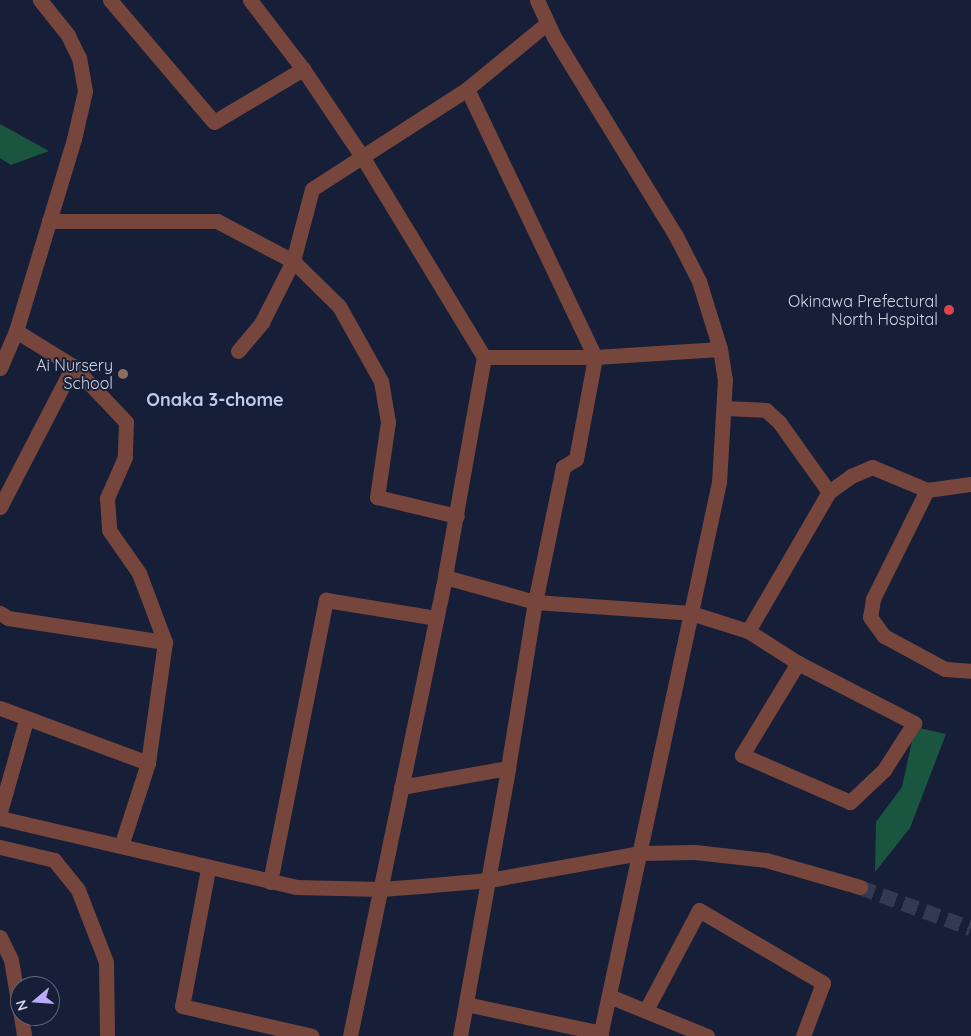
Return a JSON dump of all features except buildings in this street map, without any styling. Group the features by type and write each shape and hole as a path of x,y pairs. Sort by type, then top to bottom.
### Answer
{"street":[{"path":"0,368 16,331 85,91 79,58 68,34 40,0"},
{"path":"110,0 214,122 303,69"},
{"path":"250,0 303,69 363,158 484,357 445,578 350,1036"},
{"path":"466,1004 601,1035 719,482 724,408 720,348 699,281 676,236 546,24 537,0"},
{"path":"238,351 262,322 293,261 312,189 363,158 467,89 546,24"},
{"path":"460,1036 489,880 535,602 563,467 576,458 595,358 467,89"},
{"path":"48,221 217,221 293,261 339,306 381,381 388,422 377,497 457,516"},
{"path":"16,331 73,366 126,422 125,458 107,498 109,530 139,573 165,642 148,763 121,846"},
{"path":"484,357 595,358 720,348"},
{"path":"0,507 73,366"},
{"path":"724,408 766,410 779,422 829,492"},
{"path":"748,630 829,492 851,476 872,467 927,490 971,484"},
{"path":"927,490 873,599 870,617 884,636 892,641 945,669 971,671"},
{"path":"445,578 535,602 691,613 748,630 798,663 914,723 884,770 850,802 742,754 798,663"},
{"path":"270,882 326,600 436,618"},
{"path":"0,613 8,618 165,642"},
{"path":"0,708 26,720 148,763"},
{"path":"0,812 26,720"},
{"path":"401,787 508,768"},
{"path":"0,818 121,846 208,869 296,887 381,890 489,880 640,853 695,852 766,860 860,887"},
{"path":"0,846 54,860 78,890 106,962 108,1036"},
{"path":"208,869 182,1006 267,1031 312,1036"},
{"path":"646,1010 699,910 823,983 803,1036"},
{"path":"0,937 11,960 14,976"},
{"path":"609,996 707,1036"}],"green space":[{"path":"0,124 49,151 11,165 0,158"},
{"path":"915,727 946,734 910,828 875,872 876,822 902,787"}],"tunnel":[{"path":"860,887 971,928"}],"place":[{"name":"Okinawa Prefectural North Hospital","path":"949,310"},
{"name":"Ai Nursery School","path":"123,374"}],"district":[{"name":"Onaka 3-chome","path":"215,400"}]}
